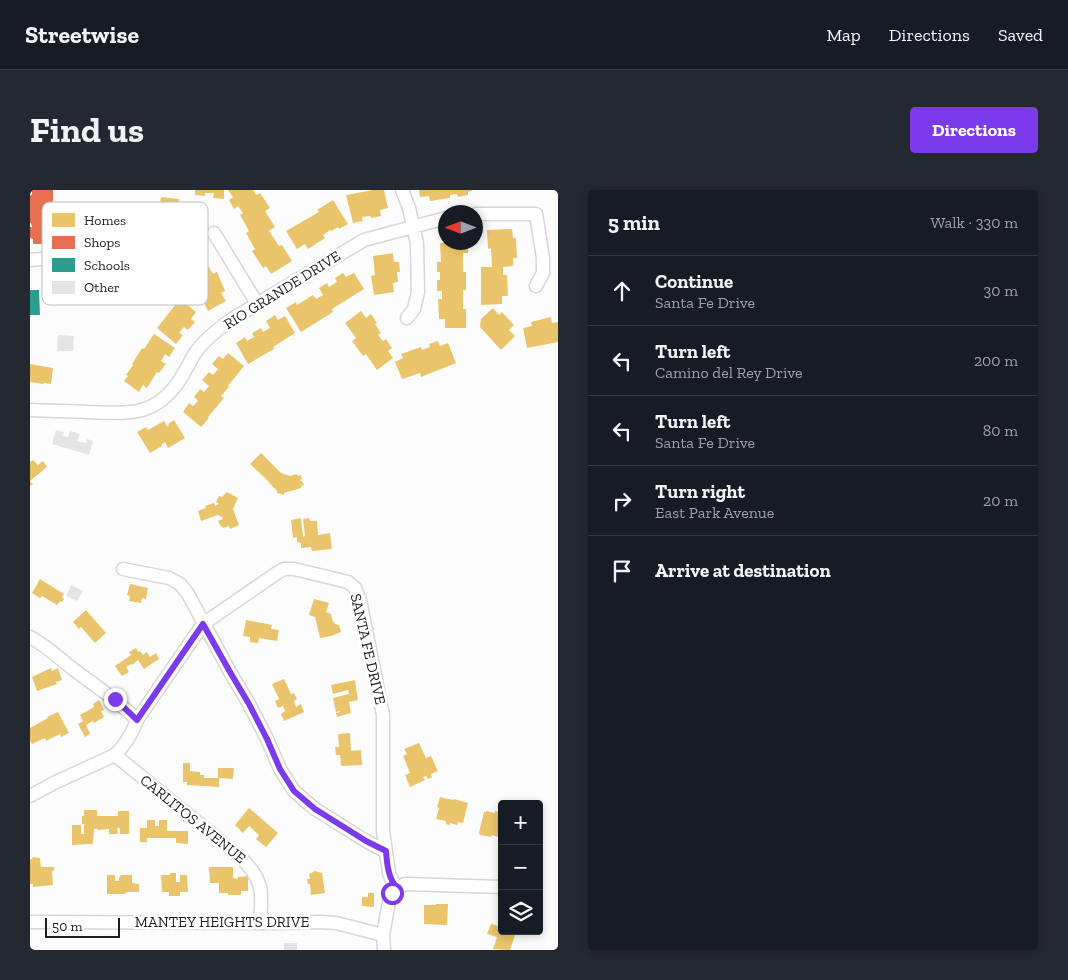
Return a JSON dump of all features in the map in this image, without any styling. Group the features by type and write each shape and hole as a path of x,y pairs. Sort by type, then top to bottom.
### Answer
{"street":[{"path":"402,190 409,208 417,243 418,292 414,309 407,318"},
{"path":"483,214 536,214 543,258 543,272 536,286"},
{"name":"RIO GRANDE DRIVE","path":"30,410 115,414 133,413 148,409 162,401 173,389 197,351 216,331 232,319 364,240 438,220"},
{"path":"214,233 258,305"},
{"path":"123,569 169,578 180,584 188,594 249,704 280,769 294,791 315,809 366,841 386,851"},
{"name":"SANTA FE DRIVE","path":"30,796 115,755 121,749 137,720 203,624 284,570 294,569 348,582 355,588 360,600 383,716 383,831 389,873 397,888"},
{"path":"30,637 115,699 137,720"},
{"name":"CARLITOS AVENUE","path":"115,755 251,867 262,893 260,922"},
{"path":"384,949 383,935 389,902 392,893 397,888 405,884 498,887"},
{"name":"MANTEY HEIGHTS DRIVE","path":"30,922 336,923 383,935"}],"building: Homes":[{"path":"195,190 224,190 224,199 213,198 214,193 205,193 205,196 195,195"},
{"path":"228,190 253,190 256,195 260,193 270,208 265,211 275,227 269,231 279,246 282,245 292,261 271,274 266,266 263,268 252,251 255,249 246,233 249,231 240,215 243,213 238,206 234,209 229,200 233,197"},
{"path":"384,190 388,208 380,210 381,216 362,217 363,221 353,223 346,195"},
{"path":"419,190 472,191 468,192 468,195 458,197 457,194 450,195 450,198 430,201 429,196 420,197"},
{"path":"161,197 179,199 179,202 160,202"},
{"path":"333,200 348,224 339,229 338,227 330,230 323,235 325,238 308,249 305,244 297,249 286,231 319,212 317,210"},
{"path":"512,229 513,238 516,238 517,258 513,258 513,266 503,267 503,275 507,275 508,296 502,296 502,304 481,305 481,267 492,267 491,248 488,249 487,230"},
{"path":"440,250 468,250 468,253 463,253 463,272 466,272 466,290 463,290 463,309 466,309 466,328 445,328 445,319 439,319 438,299 442,299 442,291 437,291 437,280 440,280 440,272 437,272 437,262 441,262"},
{"path":"393,253 394,262 399,262 400,272 397,272 398,282 393,283 394,292 374,295 371,276 375,275 373,256"},
{"path":"209,267 213,274 217,272 225,291 221,293 226,301 208,311 205,305 208,305"},
{"path":"343,273 346,277 354,273 364,289 332,309 333,312 301,332 286,308 296,302 297,305 313,295 316,299 323,295 319,288 327,283 329,287 337,282 335,278"},
{"path":"175,305 187,305 196,312 191,319 195,322 188,330 184,327 179,333 183,335 176,344 157,328"},
{"path":"493,308 499,315 502,312 514,325 509,330 515,336 501,350 480,327 481,319"},
{"path":"361,311 366,318 371,314 381,333 378,335 383,341 386,339 392,348 388,351 393,358 377,370 366,354 363,356 352,341 356,338 345,323"},
{"path":"275,315 278,320 285,316 295,333 273,347 274,349 248,364 236,343 245,337 247,341 254,337 252,333 261,328 263,332 270,328 266,321"},
{"path":"551,317 552,323 558,322 558,342 527,348 523,328 532,326 531,322"},
{"path":"154,334 175,348 169,357 165,354 161,361 166,364 159,373 157,372 147,388 143,385 139,392 124,381 142,348 144,349"},
{"path":"438,341 440,346 448,343 456,363 421,377 420,373 402,379 395,362 403,358 401,354 421,347 422,350 430,347 429,344"},
{"path":"228,353 244,366 221,396 224,398 201,427 183,412 189,403 193,406 198,401 194,397 200,389 204,392 209,386 202,380 209,372 213,375 218,369 212,364 219,356 223,359"},
{"path":"30,364 53,368 51,384 30,382"},
{"path":"174,420 185,438 168,448 165,442 150,453 137,432 146,427 148,430 164,421 169,426 168,424"},
{"path":"261,453 281,473 290,476 301,475 302,479 300,480 304,485 301,488 284,493 284,495 277,493 250,464"},
{"path":"33,460 38,465 43,461 47,467 30,481 30,462"},
{"path":"227,492 238,498 233,509 239,525 230,529 229,526 223,528 218,521 223,519 218,515 201,521 198,511 214,503 215,506 219,504 216,502 219,496 222,497"},
{"path":"301,518 303,537 305,536 303,519 309,518 310,521 317,521 318,535 330,533 332,549 312,551 311,547 301,548 301,543 297,542 297,537 293,538 291,520"},
{"path":"40,579 64,594 62,602 60,601 57,605 42,596 40,598 32,593"},
{"path":"130,584 148,588 146,599 142,598 141,603 129,601 130,596 127,595"},
{"path":"314,599 329,603 326,612 331,614 333,622 339,625 341,632 320,638 315,617 309,615"},
{"path":"86,610 106,633 95,643 81,627 79,629 73,622"},
{"path":"246,620 272,625 271,629 279,630 277,641 259,638 258,643 250,642 250,637 243,636"},
{"path":"136,648 143,655 147,652 150,657 156,653 159,659 144,669 138,660 126,667 129,672 122,676 115,666 131,655 129,652"},
{"path":"51,668 52,671 58,668 62,680 56,682 57,684 37,691 32,677"},
{"path":"284,679 291,694 294,693 297,699 294,701 296,707 301,704 304,712 284,721 281,714 285,711 283,706 278,708 275,701 279,699 272,684"},
{"path":"355,680 358,700 349,702 351,713 337,717 336,713 340,711 336,712 333,698 349,694 348,690 333,694 331,685"},
{"path":"99,700 104,710 101,711 104,717 86,725 90,734 85,737 78,724 83,721 80,715 94,707 93,704"},
{"path":"58,712 69,733 61,737 60,734 46,741 45,738 32,744 30,728"},
{"path":"350,733 351,751 361,750 362,765 341,766 340,755 336,755 335,747 339,747 338,734"},
{"path":"419,743 426,758 431,756 438,771 431,774 432,777 428,779 426,776 423,777 425,780 410,787 405,775 410,773 403,756 407,754 404,749"},
{"path":"183,763 190,763 190,771 200,772 200,775 204,775 204,778 218,778 218,768 234,768 233,779 219,778 219,787 187,785 187,782 183,782"},
{"path":"440,797 468,803 463,823 458,822 457,825 450,823 450,825 446,824 446,821 436,819"},
{"path":"249,808 278,833 266,847 256,839 259,835 249,826 243,833 235,825"},
{"path":"84,810 97,810 97,816 118,816 118,811 129,811 129,834 120,834 120,828 117,828 118,834 109,834 109,829 94,829 93,844 72,845 72,825 81,825 81,834 84,834 82,816 84,816"},
{"path":"484,812 498,812 498,837 480,835 479,833"},
{"path":"147,820 155,820 155,826 159,826 159,820 167,820 167,831 188,831 188,844 176,843 176,838 147,838 147,842 140,842 140,828 147,828"},
{"path":"33,857 40,858 41,867 54,867 54,871 52,871 53,885 33,887 33,884 30,884 30,859"},
{"path":"209,867 233,867 233,878 238,879 238,877 248,876 248,891 241,891 241,895 219,893 219,883 210,883"},
{"path":"315,871 322,873 325,893 311,895 310,884 308,884 307,879 310,879 309,874"},
{"path":"170,873 176,873 176,882 180,882 180,875 187,875 188,892 180,892 180,896 169,896 169,892 162,892 161,875 170,875"},
{"path":"107,875 115,875 115,881 119,881 121,875 132,875 132,883 139,884 139,892 107,894"},
{"path":"368,893 374,893 374,907 362,906 362,897 368,897"},
{"path":"448,904 447,925 424,924 424,905"},
{"path":"491,924 498,926 498,935 515,935 510,950 493,949 497,937 487,934"}],"building: Shops":[{"path":"32,190 53,190 53,202 42,202 42,244 33,244 33,239 30,238 30,227 32,227 30,223 30,195 32,195"}],"building: Schools":[{"path":"30,290 39,290 40,315 30,315"}],"building: Other":[{"path":"58,335 74,336 73,351 57,351"},
{"path":"56,430 64,432 63,436 68,437 70,431 80,434 77,441 86,443 87,439 93,441 89,455 52,444"},
{"path":"71,585 83,591 77,601 66,596"},
{"path":"284,943 297,943 297,950 284,950"}],"route":[{"path":"115,699 137,720 203,624 249,704 280,769 294,791 315,809 366,841 386,851 389,873 397,888 392,893"}]}
